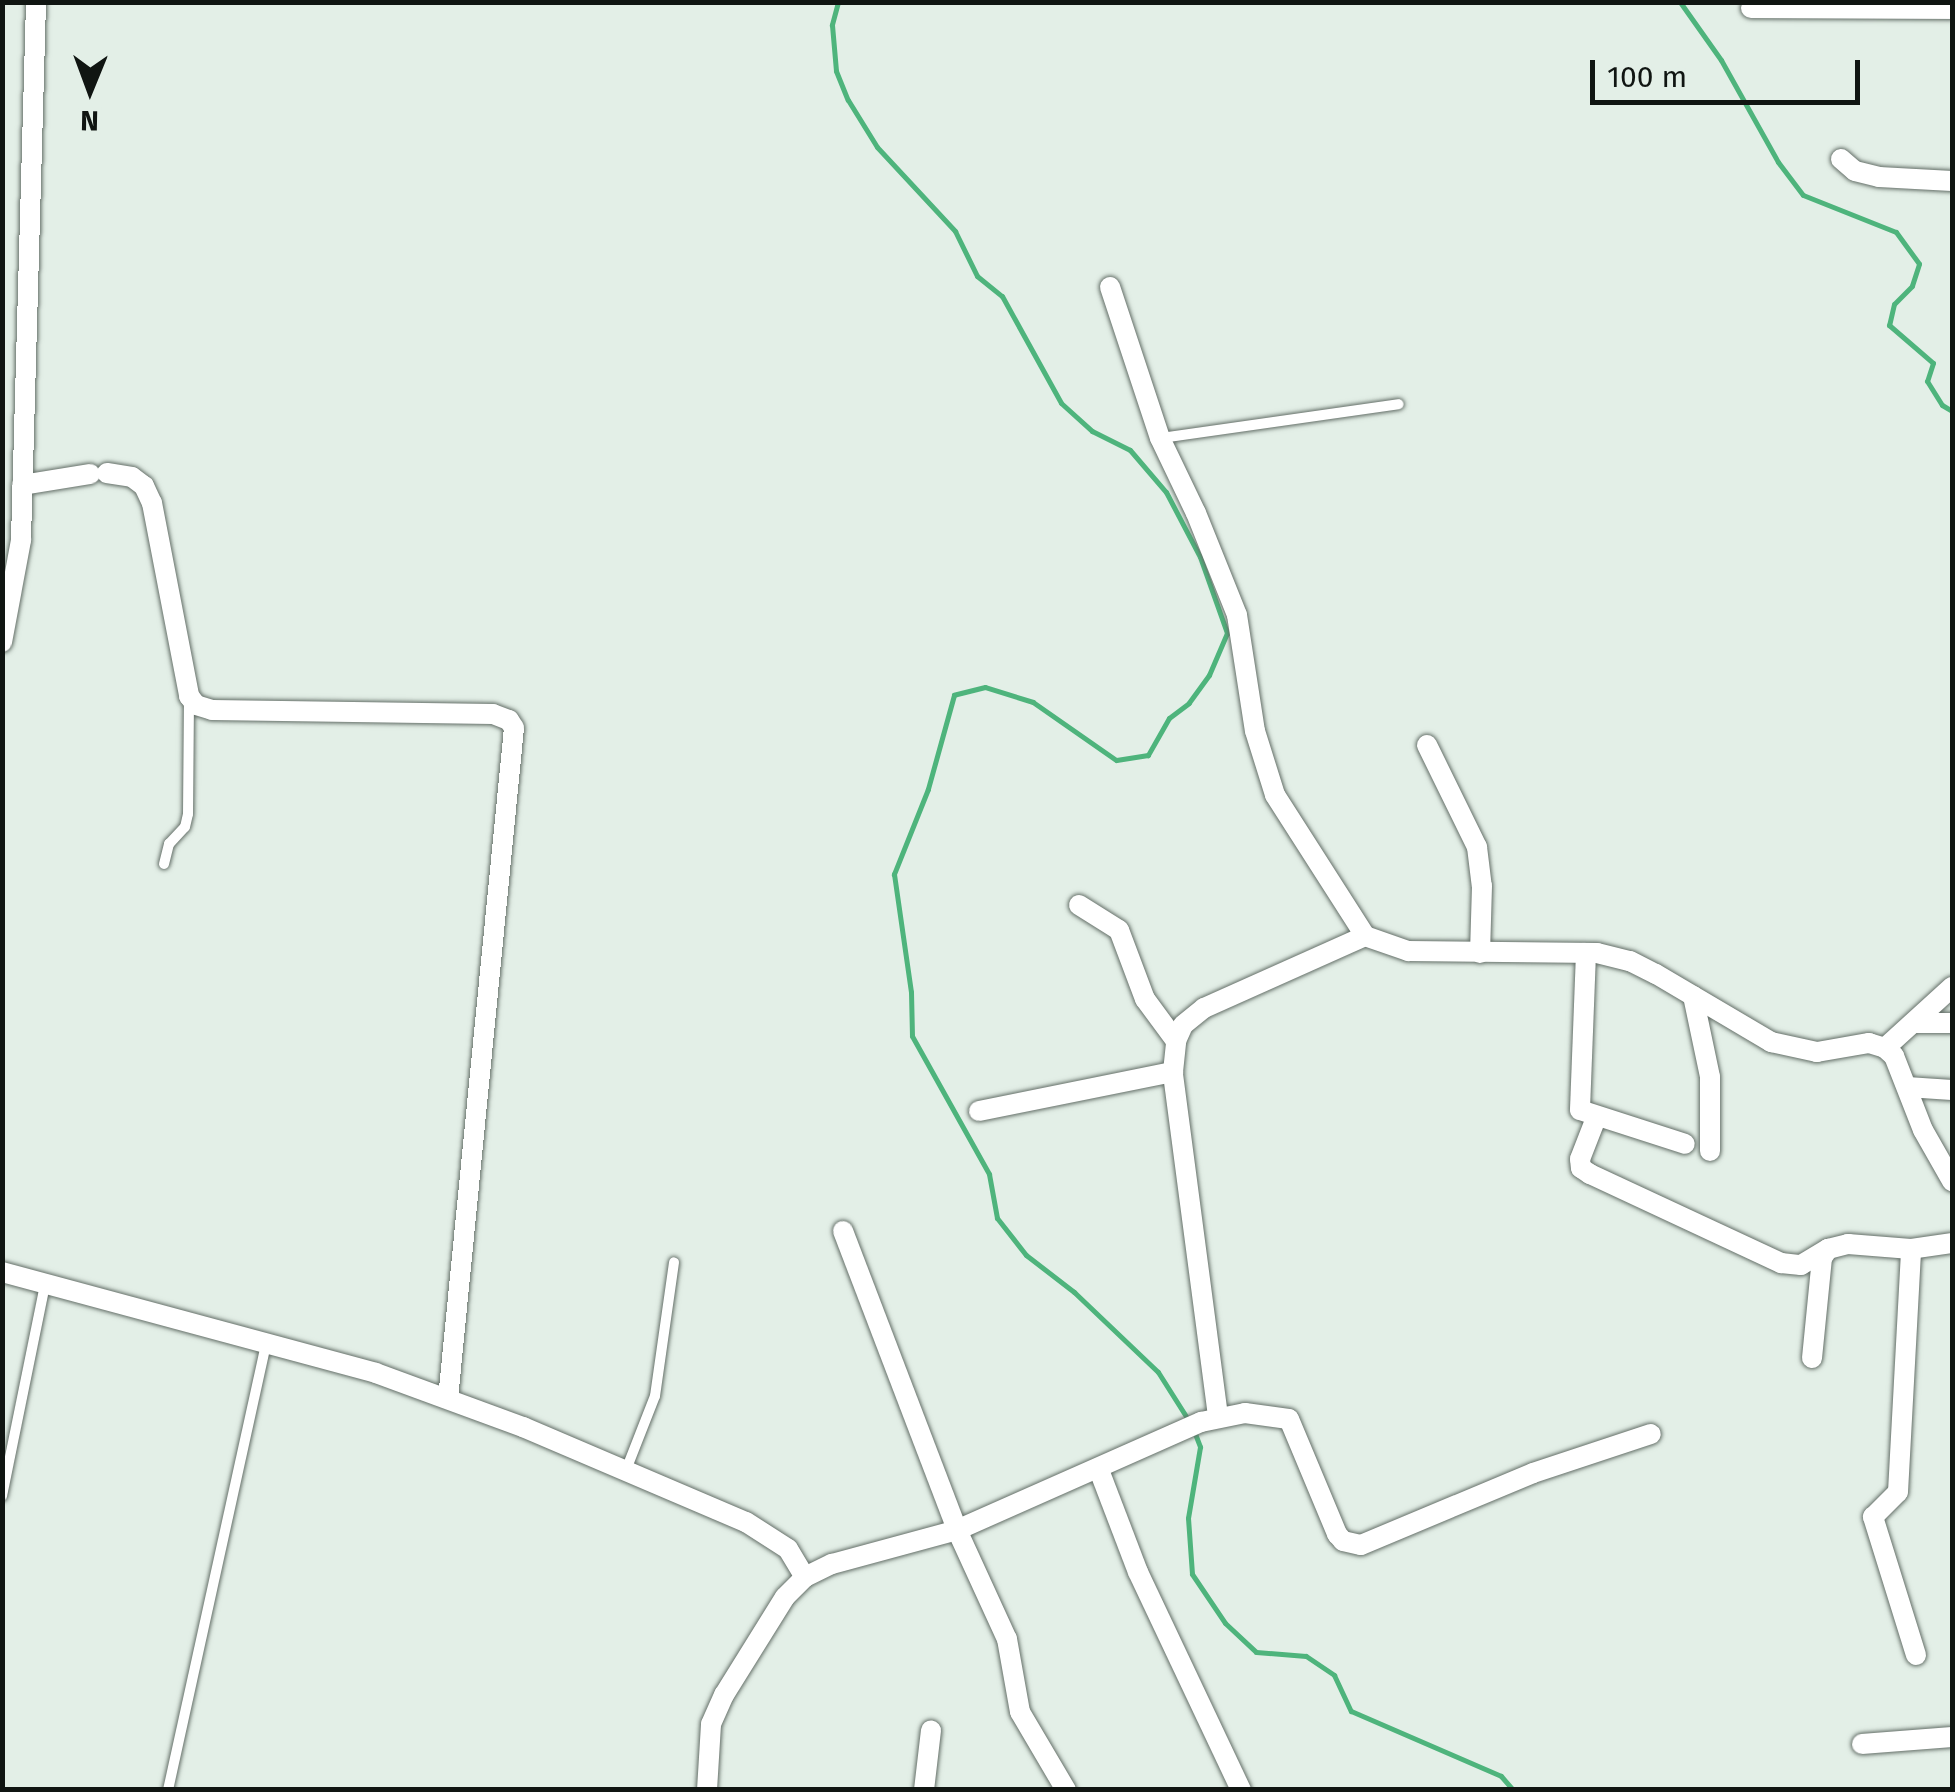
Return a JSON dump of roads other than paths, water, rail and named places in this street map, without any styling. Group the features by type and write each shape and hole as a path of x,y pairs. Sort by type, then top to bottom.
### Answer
{"street":[{"path":"2,642 20,560 36,2"},
{"path":"1750,8 1952,9"},
{"path":"1841,159 1855,171 1879,178 1952,181"},
{"path":"1110,287 1160,438 1237,616 1255,731 1275,794 1364,936 1408,951 1586,953 1630,960 1771,1042 1792,1048 1842,1051 1869,1043 1885,1048 1894,1056 1938,1161 1952,1181"},
{"path":"22,486 99,474 132,476 144,486 152,503 189,696 196,705 212,710 493,714 509,720 514,728 448,1399"},
{"path":"1427,745 1477,847 1482,886 1480,952"},
{"path":"1079,905 1118,930 1146,999 1176,1041"},
{"path":"1210,1419 1173,1072 1176,1041 1183,1025 1204,1008 1364,936"},
{"path":"1586,953 1580,1110 1685,1144"},
{"path":"1885,1048 1952,988"},
{"path":"1693,996 1710,1078 1710,1151"},
{"path":"1913,1023 1952,1023"},
{"path":"979,1110 1173,1072"},
{"path":"1907,1086 1952,1090"},
{"path":"1596,1118 1580,1160 1581,1168 1781,1263 1801,1265 1828,1249 1848,1244 1910,1249 1952,1243"},
{"path":"842,1231 957,1530 1007,1638 1020,1712 1066,1790"},
{"path":"1812,1358 1822,1258 1828,1249"},
{"path":"1910,1249 1898,1492 1873,1517 1916,1655"},
{"path":"2,1272 376,1373 448,1399 626,1470 768,1535 788,1549 805,1576"},
{"path":"707,1790 711,1724 724,1695 785,1596 805,1576 832,1564 957,1530 1210,1419 1271,1413 1289,1420 1337,1534 1343,1541 1361,1545 1533,1473 1651,1434"},
{"path":"1099,1470 1138,1572 1241,1790"},
{"path":"924,1790 931,1730"},
{"path":"1862,1744 1952,1737"}],"lane":[{"path":"1160,438 1399,404"},
{"path":"164,864 170,844 185,826 188,814 189,696"},
{"path":"626,1470 655,1396 674,1262"},
{"path":"2,1496 45,1285"},
{"path":"168,1790 266,1344"}],"waterway":[{"path":"838,2 832,25 836,71 848,100 877,147 955,231 977,276 1002,296 1061,403 1092,431 1130,450 1166,492 1200,557 1227,633 1209,675 1189,703 1169,718 1148,755 1116,760 1033,702 985,687 954,695 928,789 894,874 911,992 912,1036 989,1174 997,1218 1026,1255 1074,1292 1158,1372 1189,1421"},
{"path":"1680,2 1721,60 1778,162 1803,195 1896,232 1919,264 1912,286 1894,304 1889,325 1933,363 1927,381 1942,405 1952,411"},
{"path":"1194,1431 1200,1447 1188,1518 1192,1574 1225,1623 1256,1652 1306,1656 1334,1675 1351,1711 1501,1776 1513,1790"}]}
